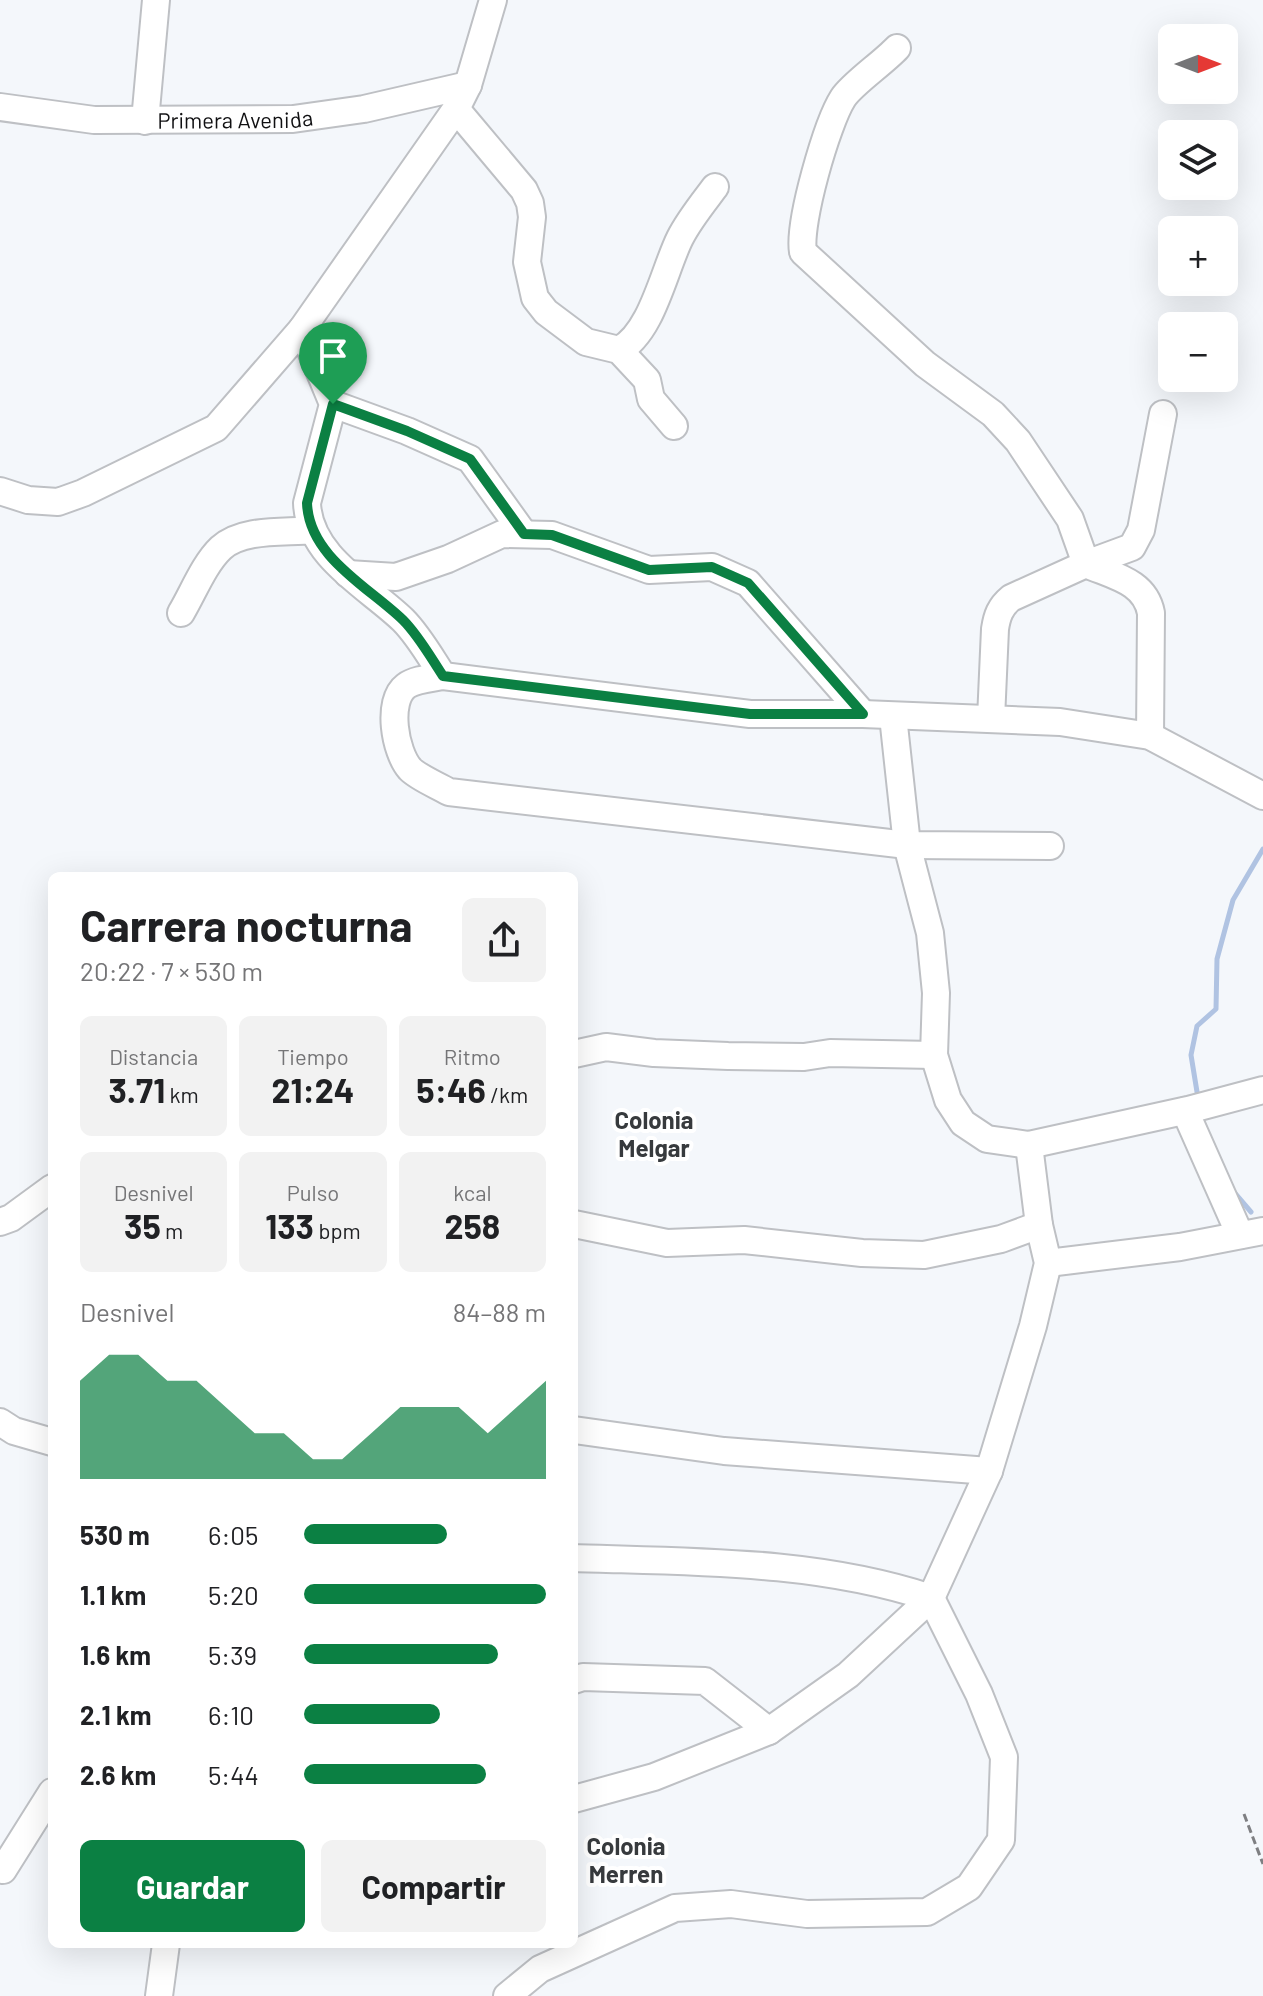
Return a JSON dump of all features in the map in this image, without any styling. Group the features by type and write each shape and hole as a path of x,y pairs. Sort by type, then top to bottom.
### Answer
{"street":[{"path":"145,121 156,0"},
{"path":"0,491 28,500 58,502 83,493 216,428 302,329 456,109 468,85 493,0"},
{"path":"897,48 845,95 833,115 804,216 803,252 925,364 993,414 1018,441 1070,519 1086,564 1138,587 1148,597 1151,613 1150,736"},
{"name":"Primera Avenida","path":"0,107 94,120 293,119 364,109 468,85"},
{"path":"456,109 524,190 530,203 532,217 527,262 535,298 546,312 586,342 619,350 647,380 651,399 674,426"},
{"path":"619,350 631,344 644,325 681,236 715,187"},
{"path":"302,329 333,404 307,503 308,519 313,530 348,574 405,622 443,676"},
{"path":"333,404 407,431 470,459 524,534"},
{"path":"991,719 995,629 1003,605 1011,598 1086,564 1132,547 1137,540 1163,414"},
{"path":"181,613 224,545 245,536 313,530"},
{"path":"348,574 396,577 448,559 502,534 552,535 649,570 712,567 748,583 863,714"},
{"path":"1050,846 907,845 449,792 410,769 397,742 394,724 397,699 407,685 443,676 750,714 863,714 1060,722 1150,736 1263,796"},
{"path":"893,716 907,845 930,933 936,993 934,1055 948,1100 963,1123 987,1139 1029,1145 1263,1090"},
{"path":"578,1053 606,1047 654,1053 728,1056 804,1057 830,1053 934,1055"},
{"path":"1048,1263 1180,1247 1252,1233 1194,1108"},
{"path":"578,1798 654,1777 769,1731 848,1675 931,1598 989,1471 1033,1326 1048,1263 1039,1225 1029,1145"},
{"path":"0,1222 11,1218 48,1191"},
{"path":"578,1225 667,1243 744,1240 862,1253 924,1255 1001,1239 1039,1225"},
{"path":"0,1422 14,1431 48,1441"},
{"path":"578,1431 724,1451 989,1471"},
{"path":"507,1996 540,1969 675,1908 731,1904 807,1914 927,1912 969,1887 1001,1840 1004,1757 979,1694 931,1598 886,1583 816,1572 717,1563 578,1558"},
{"path":"578,1679 705,1681 769,1731"},
{"path":"3,1870 48,1798"},
{"path":"159,1996 165,1948"}],"path":[{"path":"1244,1814 1263,1864"}],"waterway":[{"path":"1198,1098 1191,1055 1197,1026 1216,1009 1217,959 1233,900 1263,849"},
{"path":"1233,1191 1251,1212"}],"district":[{"name":"Colonia Melgar","path":"654,1133"},
{"name":"Colonia Merren","path":"626,1859"}],"route":[{"path":"333,404 407,431 470,459 524,534 552,535 649,570 712,567 748,583 863,714 750,714 443,676 405,622 332,557 308,519 307,503 333,404"}]}
